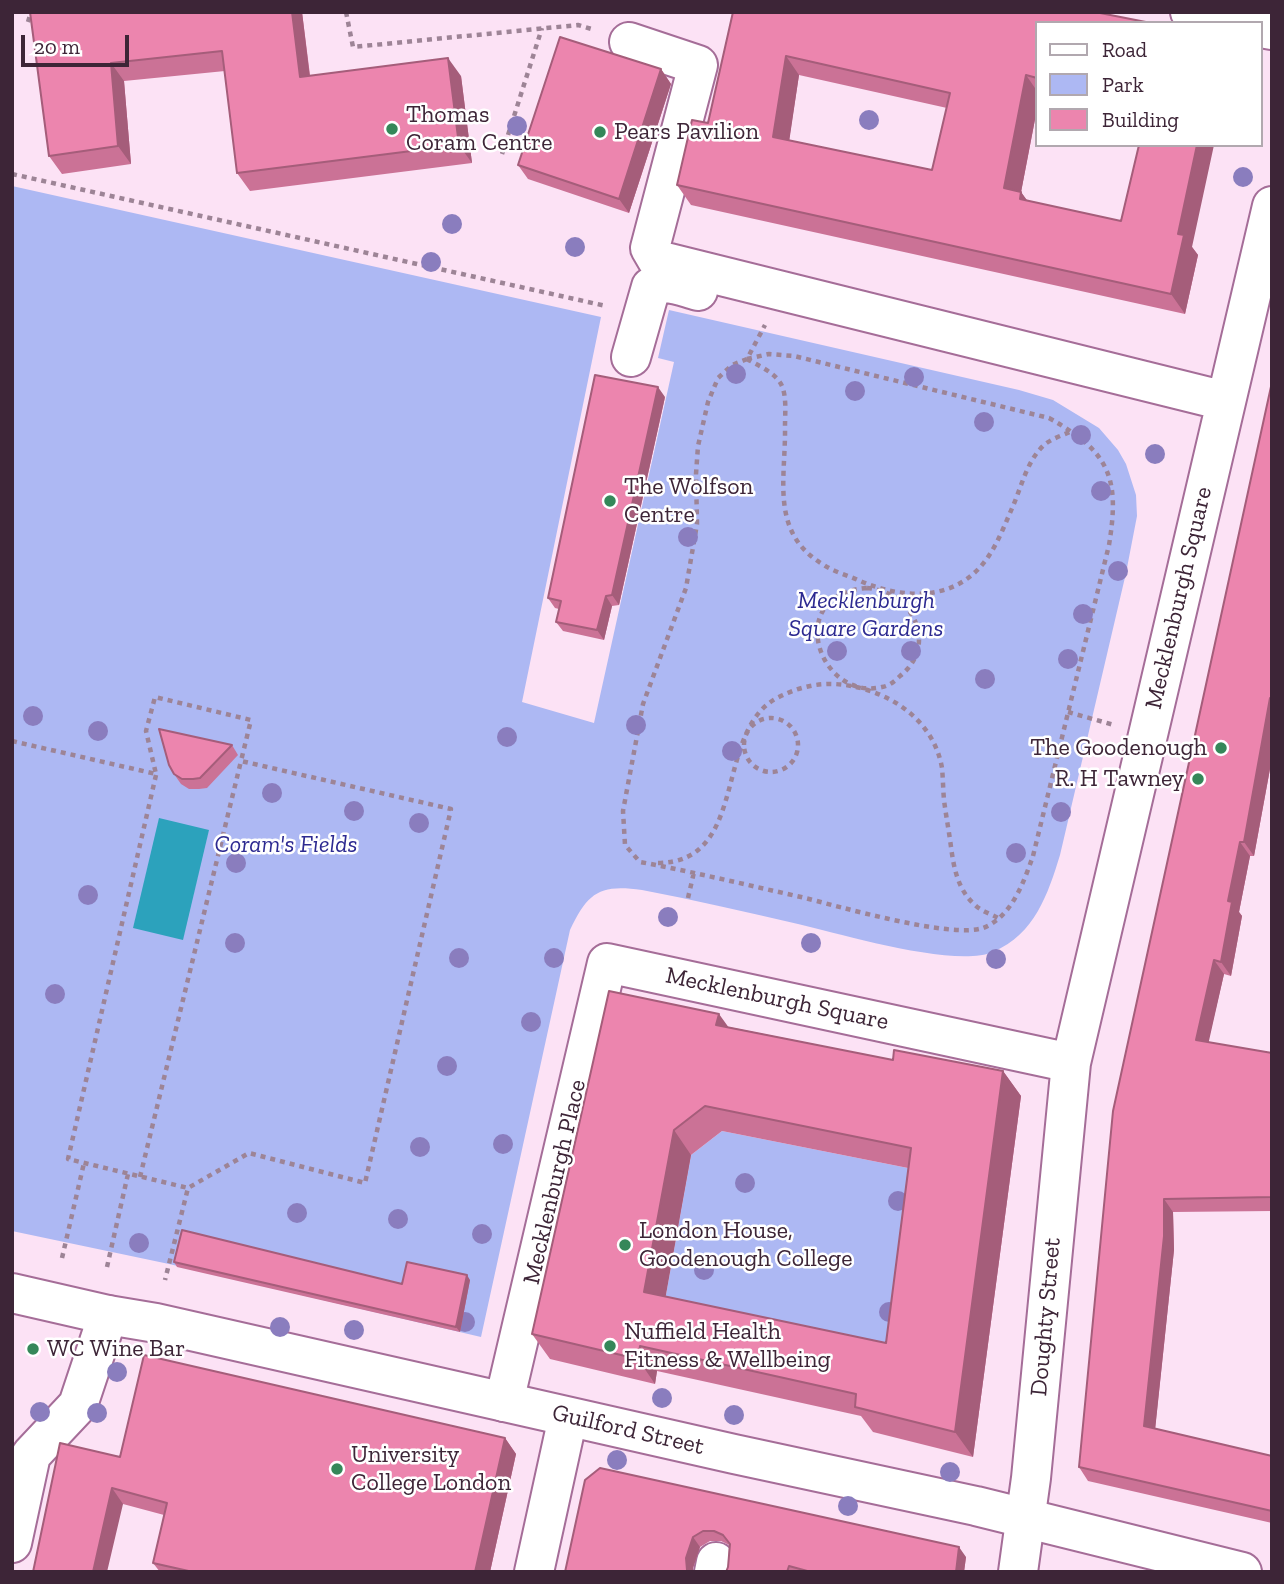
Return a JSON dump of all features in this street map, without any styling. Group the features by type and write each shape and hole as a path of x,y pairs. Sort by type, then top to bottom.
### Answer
{"street":[{"path":"1190,12 1229,21"},
{"path":"629,42 698,65 650,248 657,260 775,287 1226,401"},
{"name":"Mecklenburgh Square","path":"607,962 1071,1063 1272,206"},
{"path":"631,357 651,287 658,282 666,282 698,291 703,271"},
{"name":"Mecklenburgh Place","path":"504,1402 607,962"},
{"name":"Doughty Street","path":"1018,1572 1032,1464 1071,1063"},
{"name":"Guilford Street","path":"12,1293 1024,1517 1242,1572"},
{"path":"12,1543 24,1457 78,1405 108,1315"},
{"path":"534,1572 568,1417"}],"path":[{"path":"29,22 31,12"},
{"path":"346,12 353,47 578,25 629,42"},
{"path":"502,154 542,28"},
{"path":"12,174 607,306 615,304"},
{"path":"747,359 764,332 775,287"},
{"path":"769,354 794,356 1023,410 1049,418 1072,431 1090,446 1109,475 1114,494 1114,514 1109,545 1033,856 1014,900 998,918 984,927 966,931 947,929 895,920 694,872 640,862 625,845 623,811 643,704 686,588 696,524 695,474 698,446 708,402 718,379 732,365 769,354"},
{"path":"640,862 677,861 709,841 719,822 747,731 765,705 799,686 830,684 883,687 905,673 917,650 917,626 911,612 896,596 823,565 790,531 785,515 783,483 785,408 782,385 768,371 747,359"},
{"path":"998,918 975,906 954,871 942,766 932,739 911,711 834,673 820,653 817,632 829,601 851,589 881,589 919,595 942,591 967,581 990,555 1032,460 1046,443 1072,431"},
{"path":"140,1177 241,761 251,720 155,697 146,732 156,774 68,1159 140,1177 188,1188 249,1153 365,1182 451,809 241,761"},
{"path":"1068,712 1148,734"},
{"path":"764,719 785,723 795,732 799,741 788,767 770,772 751,762 747,756 745,741 747,731 753,724 764,719"},
{"path":"12,741 156,774"},
{"path":"688,898 694,872"},
{"path":"62,1258 83,1163"},
{"path":"107,1267 128,1174"},
{"path":"165,1280 188,1188"}],"green space":[{"name":"Coram's Fields","path":"12,186 601,317 522,702 594,723 674,362 658,358 669,310 1019,390 1053,400 1099,428 1126,464 1136,495 1137,516 1060,855 1045,898 1029,924 1020,935 993,952 975,956 952,956 897,948 642,890 616,888 590,899 570,930 481,1337 169,1264 12,1231"},
{"path":"722,1131 928,1172 903,1368 662,1317 691,1155"}],"shaded area":[{"path":"159,818 209,830 183,940 133,928"}],"building":[{"path":"30,12 292,12 300,77 448,58 459,145 237,173 222,51 111,63 118,146 49,156"},
{"path":"733,12 1095,12 1141,21 1036,21 1036,78 1026,75 1004,188 1021,192 1020,199 1121,221 1139,147 1197,147 1178,234 1184,235 1171,294 677,185 692,120 708,123","holes":["786,56 950,93 932,170 773,137"]},
{"name":"Pears Pavilion","path":"560,37 661,69 619,199 518,165"},
{"name":"The Wolfson Centre","path":"595,375 658,387 612,595 606,596 597,630 556,622 561,601 548,598"},
{"path":"1272,382 1272,698 1244,842 1240,842 1228,901 1232,902 1221,962 1214,960 1196,1040 1272,1053 1272,1197 1164,1199 1164,1236 1144,1426 1272,1456 1272,1511 1079,1467 1113,1111"},
{"path":"159,729 232,745 200,778 182,779 174,774 169,765"},
{"name":"London House, Goodenough College","path":"609,991 719,1014 716,1025 893,1060 894,1050 1003,1071 955,1432 855,1407 856,1394 640,1346 638,1359 532,1334","holes":["705,1106 911,1148 886,1343 644,1292 674,1130"]},
{"path":"182,1230 402,1284 407,1262 467,1275 456,1327 174,1262"},
{"name":"University College London","path":"144,1355 505,1438 475,1572 193,1572 153,1563 167,1503 112,1488 93,1572 33,1572 60,1443 120,1457"},
{"path":"600,1468 959,1547 956,1572 811,1572 789,1566 787,1572 726,1572 730,1544 723,1535 714,1531 703,1531 693,1537 686,1558 688,1572 565,1572 585,1480"}],"place":[{"name":"Thomas Coram Centre","path":"392,129"},
{"name":"Pears Pavilion","path":"600,132"},
{"name":"The Wolfson Centre","path":"610,501"},
{"name":"The Goodenough","path":"1221,748"},
{"name":"R. H Tawney","path":"1198,779"},
{"name":"London House, Goodenough College","path":"625,1245"},
{"name":"Nuffield Health Fitness & Wellbeing","path":"610,1346"},
{"name":"WC Wine Bar","path":"33,1349"},
{"name":"University College London","path":"337,1469"}],"park label":[{"name":"Mecklenburgh Square Gardens","path":"866,615"}]}
